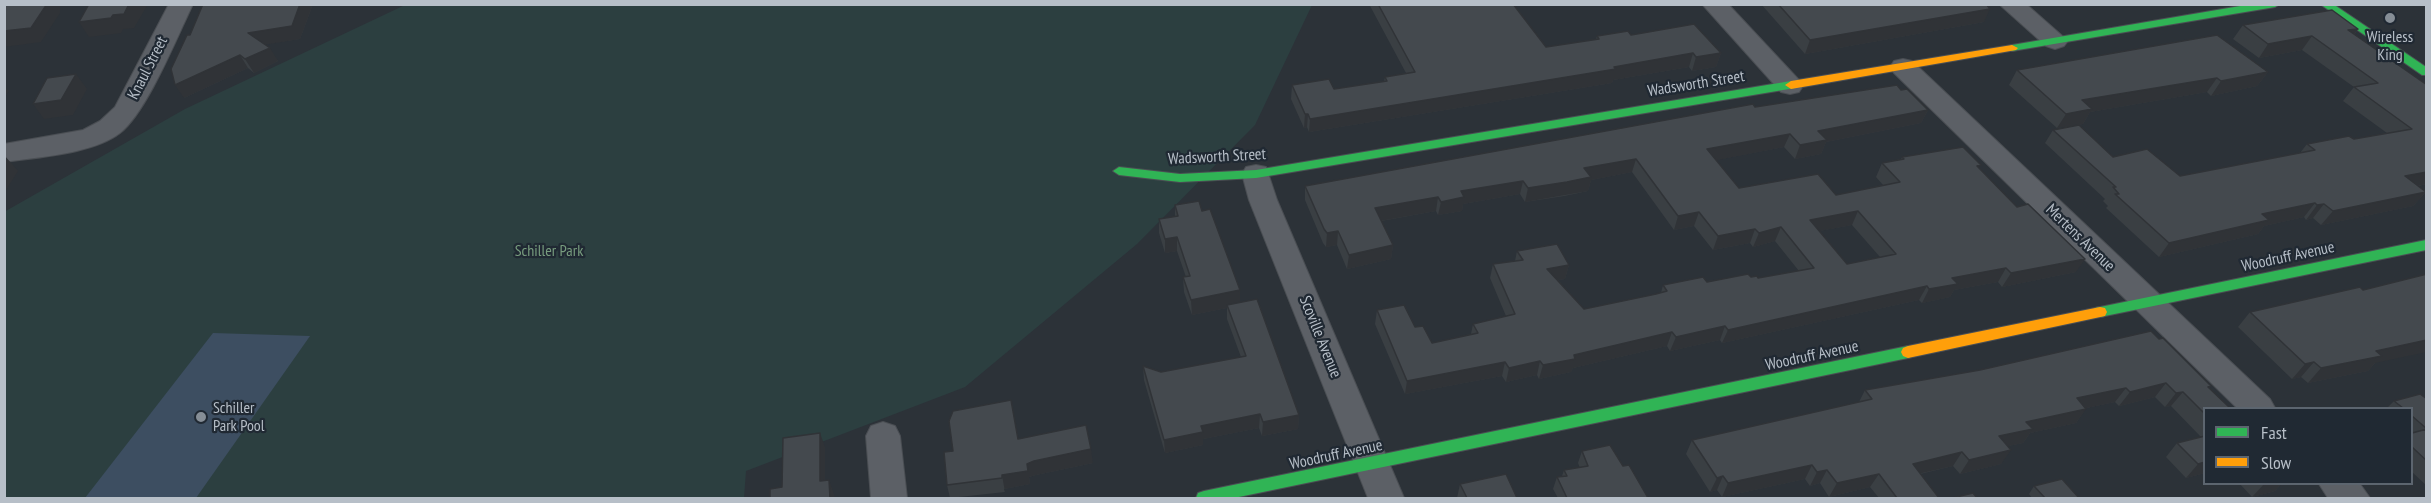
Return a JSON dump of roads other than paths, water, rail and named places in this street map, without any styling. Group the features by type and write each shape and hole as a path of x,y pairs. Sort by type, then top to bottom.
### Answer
{"street":[{"name":"Knaul Street","path":"4,153 91,137 110,128 126,112 181,4"},
{"path":"1714,4 1790,86"},
{"path":"2011,4 2055,42"},
{"name":"Wadsworth Street","path":"1119,171 1180,178 1256,174 2275,4"},
{"path":"2325,4 2427,72"},
{"name":"Mertens Avenue","path":"1903,67 2257,407"},
{"name":"Scoville Avenue","path":"1256,174 1263,200 1386,498"},
{"name":"Woodruff Avenue","path":"1204,498 2427,245"},
{"path":"883,436 889,498"},
{"path":"2338,485 2352,498"}],"water":[{"name":"Schiller Park Pool","path":"213,333 310,336 196,498 85,498"}],"place":[{"name":"Wireless King","path":"2390,18"},
{"name":"Schiller Park Pool","path":"201,417"}],"park label":[{"name":"Schiller Park","path":"549,251"}]}
